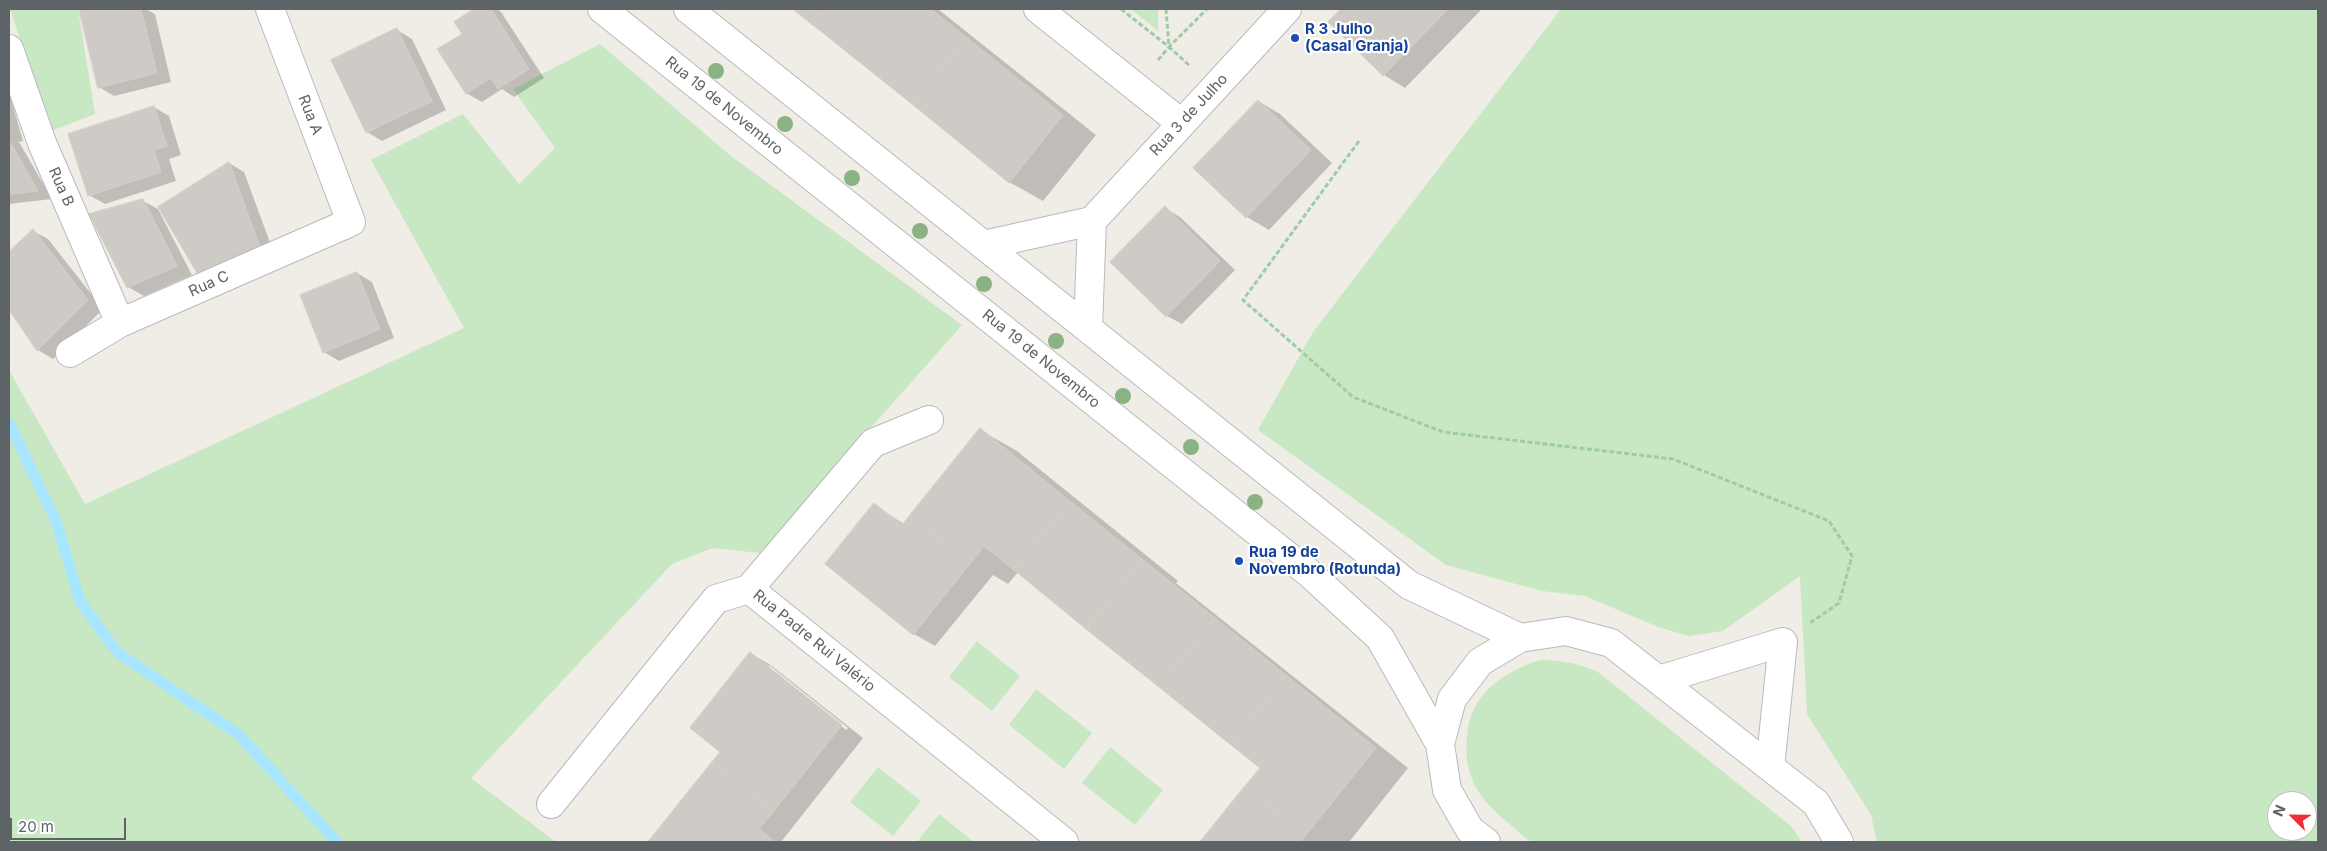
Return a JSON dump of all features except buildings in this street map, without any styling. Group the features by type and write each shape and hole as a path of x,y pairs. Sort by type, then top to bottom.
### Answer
{"street":[{"name":"Rua A","path":"270,9 351,222"},
{"name":"Rua 19 de Novembro","path":"602,9 1309,573 1380,638 1440,744 1447,790 1470,830 1486,842"},
{"path":"688,9 1409,585 1520,638"},
{"path":"1038,9 1181,123"},
{"name":"Rua 3 de Julho","path":"1092,221 1287,9"},
{"name":"Rua B","path":"9,49 42,143 120,322"},
{"path":"984,245 1092,221 1088,328"},
{"name":"Rua C","path":"70,353 120,322 351,222"},
{"path":"749,589 873,443 929,420"},
{"name":"Rua Padre Rui Valério","path":"551,804 716,599 749,589 1064,842"},
{"name":"Rua 19 de Novembro","path":"1440,744 1452,699 1480,662 1520,638 1566,631 1611,643 1659,680 1816,803 1839,842"},
{"path":"1659,680 1783,642 1770,767"}],"path":[{"path":"1121,9 1169,47"},
{"path":"1166,9 1169,47"},
{"path":"1169,47 1207,9"},
{"path":"1359,141 1243,300 1353,396 1443,432 1673,459 1829,521 1852,556 1839,603 1783,642"}],"green space":[{"path":"10,9 78,9 95,114 51,131"},
{"path":"1131,9 1158,9 1158,31"},
{"path":"1561,9 2318,9 2318,842 1877,842 1871,815 1807,714 1800,576 1723,631 1689,636 1658,627 1585,596 1542,591 1446,565 1258,430 1313,332"},
{"path":"600,44 731,156 962,325 760,553 713,548 672,564 471,778 556,842 9,842 9,370 85,504 464,328 371,160 463,114 519,184 555,148 513,89"},
{"path":"977,641 1020,676 992,711 949,677"},
{"path":"1540,660 1570,663 1598,672 1791,826 1802,842 1546,843 1533,842 1528,839 1500,816 1481,796 1470,773 1466,745 1471,716 1484,694 1504,676"},
{"path":"1036,689 1092,733 1064,769 1009,725"},
{"path":"1110,747 1163,790 1135,825 1082,783"},
{"path":"878,767 921,801 893,836 850,802"},
{"path":"939,814 974,842 917,842"}],"waterway":[{"path":"9,423 56,521 80,601 117,652 238,734 337,842"}],"place":[{"name":"R 3 Julho (Casal Granja)","path":"1295,38"},
{"name":"Rua 19 de Novembro (Rotunda)","path":"1239,561"}]}
